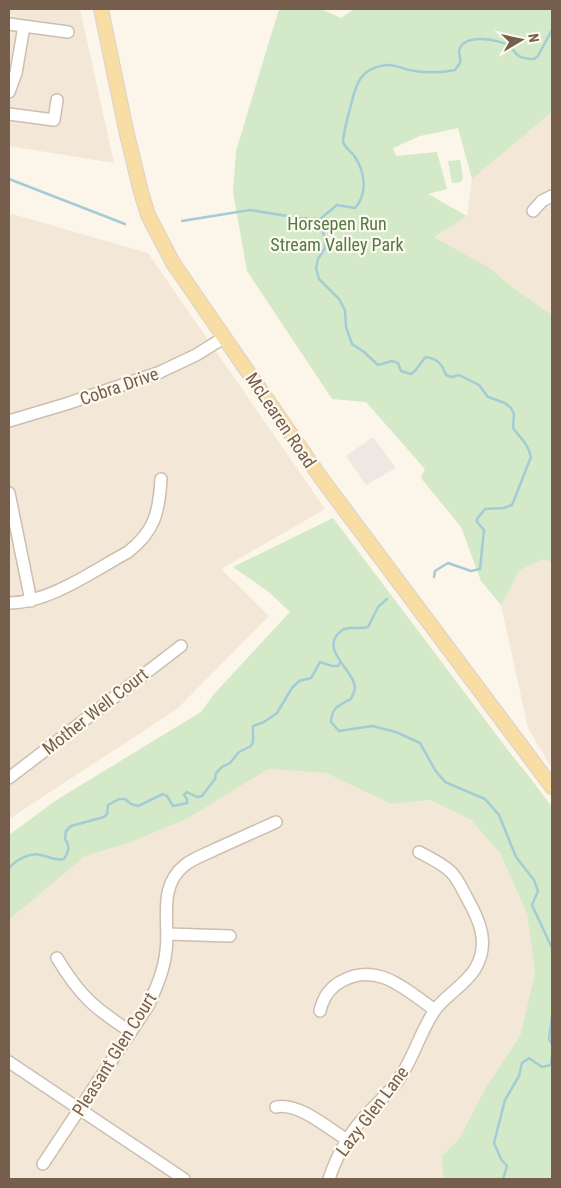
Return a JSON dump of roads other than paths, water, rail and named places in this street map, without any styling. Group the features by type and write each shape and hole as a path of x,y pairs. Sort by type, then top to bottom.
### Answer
{"main road":[{"name":"McLearen Road","path":"101,9 126,130 146,209 173,263 326,485 552,787"}],"street":[{"path":"9,24 68,32"},
{"path":"9,92 16,73 24,26"},
{"path":"9,114 54,120 57,100"},
{"path":"533,211 542,201 552,196"},
{"name":"Cobra Drive","path":"9,421 158,373 196,355 224,337"},
{"path":"9,603 31,601 51,594 138,545 146,536 157,515 160,504 161,479"},
{"path":"9,493 31,601"},
{"name":"Mother Well Court","path":"9,778 181,646"},
{"name":"Pleasant Glen Court","path":"43,1164 148,1006 160,979 166,952 168,934 166,900 168,890 178,872 192,860 276,822"},
{"name":"Lazy Glen Lane","path":"329,1179 340,1152 357,1125 393,1087 402,1074 435,1010 474,970 482,951 482,933 475,912 452,872 445,866 419,852"},
{"path":"168,934 230,936"},
{"path":"57,958 79,991 91,1004 104,1015 131,1032"},
{"path":"320,1012 323,1000 332,987 348,978 367,974 377,975 394,981 435,1010"},
{"path":"9,1062 184,1179"},
{"path":"276,1107 282,1106 298,1109 347,1140"}],"waterway":[{"path":"434,577 435,571 448,563 471,571 480,569 484,530 477,522 477,519 485,509 504,508 512,505 531,457 530,452 513,428 514,414 511,408 505,403 488,397 479,385 459,375 452,377 446,375 439,363 434,359 426,357 411,374 401,371 398,363 392,361 378,365 352,344 346,327 345,310 339,299 319,279 316,268 318,259 325,248 320,219 337,205 355,208 362,196 364,183 361,169 355,157 343,142 355,90 365,73 377,67 389,65 420,72 455,70 460,63 459,52 461,46 467,42 482,39 506,44 521,57 534,59 538,56 552,30"},
{"path":"9,179 125,224"},
{"path":"182,221 250,210 319,219"},
{"path":"387,599 378,607 368,627 344,629 335,638 333,645 335,652 350,674 355,688 351,699 335,710 331,722 339,731 372,726 396,732 420,743 435,770 445,782 485,799 499,815 516,857 534,880 538,891 532,905 552,948"},
{"path":"9,868 15,862 37,854 55,859 64,859 68,849 65,839 66,831 71,826 104,817 107,814 108,805 119,799 125,799 131,804 138,806 163,794 167,796 173,806 187,803 184,795 187,792 197,797 202,796 215,779 216,773 230,763 239,752 251,746 253,742 253,726 264,722 277,713 292,688 299,681 311,678 320,662 332,666 338,666 340,663"},
{"path":"552,1017 549,1039 552,1044"},
{"path":"503,1179 507,1166 501,1159 494,1143 505,1100 519,1076 522,1063 529,1058 542,1067 551,1065 552,1054"}],"park label":[{"name":"Horsepen Run Stream Valley Park","path":"337,233"}]}
